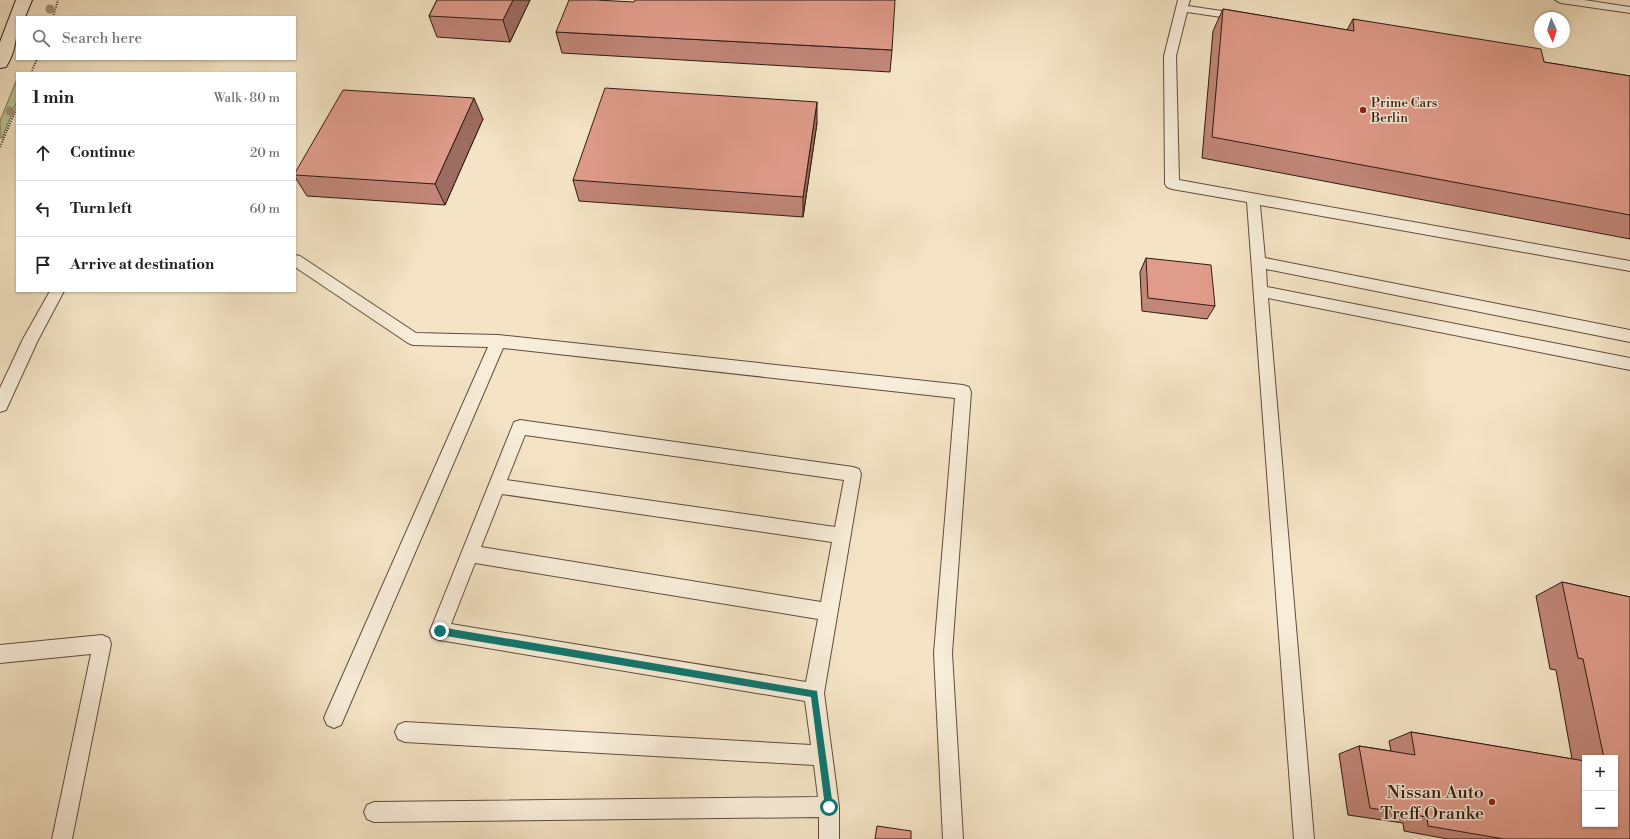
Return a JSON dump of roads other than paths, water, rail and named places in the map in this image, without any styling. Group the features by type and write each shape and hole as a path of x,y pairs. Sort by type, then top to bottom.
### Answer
{"street":[{"path":"18,16 24,0"},
{"path":"0,62 16,21"}],"lane":[{"path":"1560,0 1630,10"},
{"path":"1253,19 1183,4 1170,56 1172,184 1630,266"},
{"path":"1253,198 1304,839"},
{"path":"296,261 413,339 498,341 963,392 943,653 953,839"},
{"path":"1258,262 1630,336"},
{"path":"1261,291 1630,364"},
{"path":"0,405 31,339 56,292"},
{"path":"334,718 498,341"},
{"path":"814,693 440,631 520,427 852,474 814,693 829,807 830,839"},
{"path":"496,486 842,536"},
{"path":"471,554 828,612"},
{"path":"0,654 102,644 62,839"},
{"path":"405,732 822,756"},
{"path":"374,812 829,807"}],"place":[{"name":"Prime Cars Berlin","path":"1363,110"},
{"name":"Nissan Auto Treff Oranke","path":"1492,802"}]}
